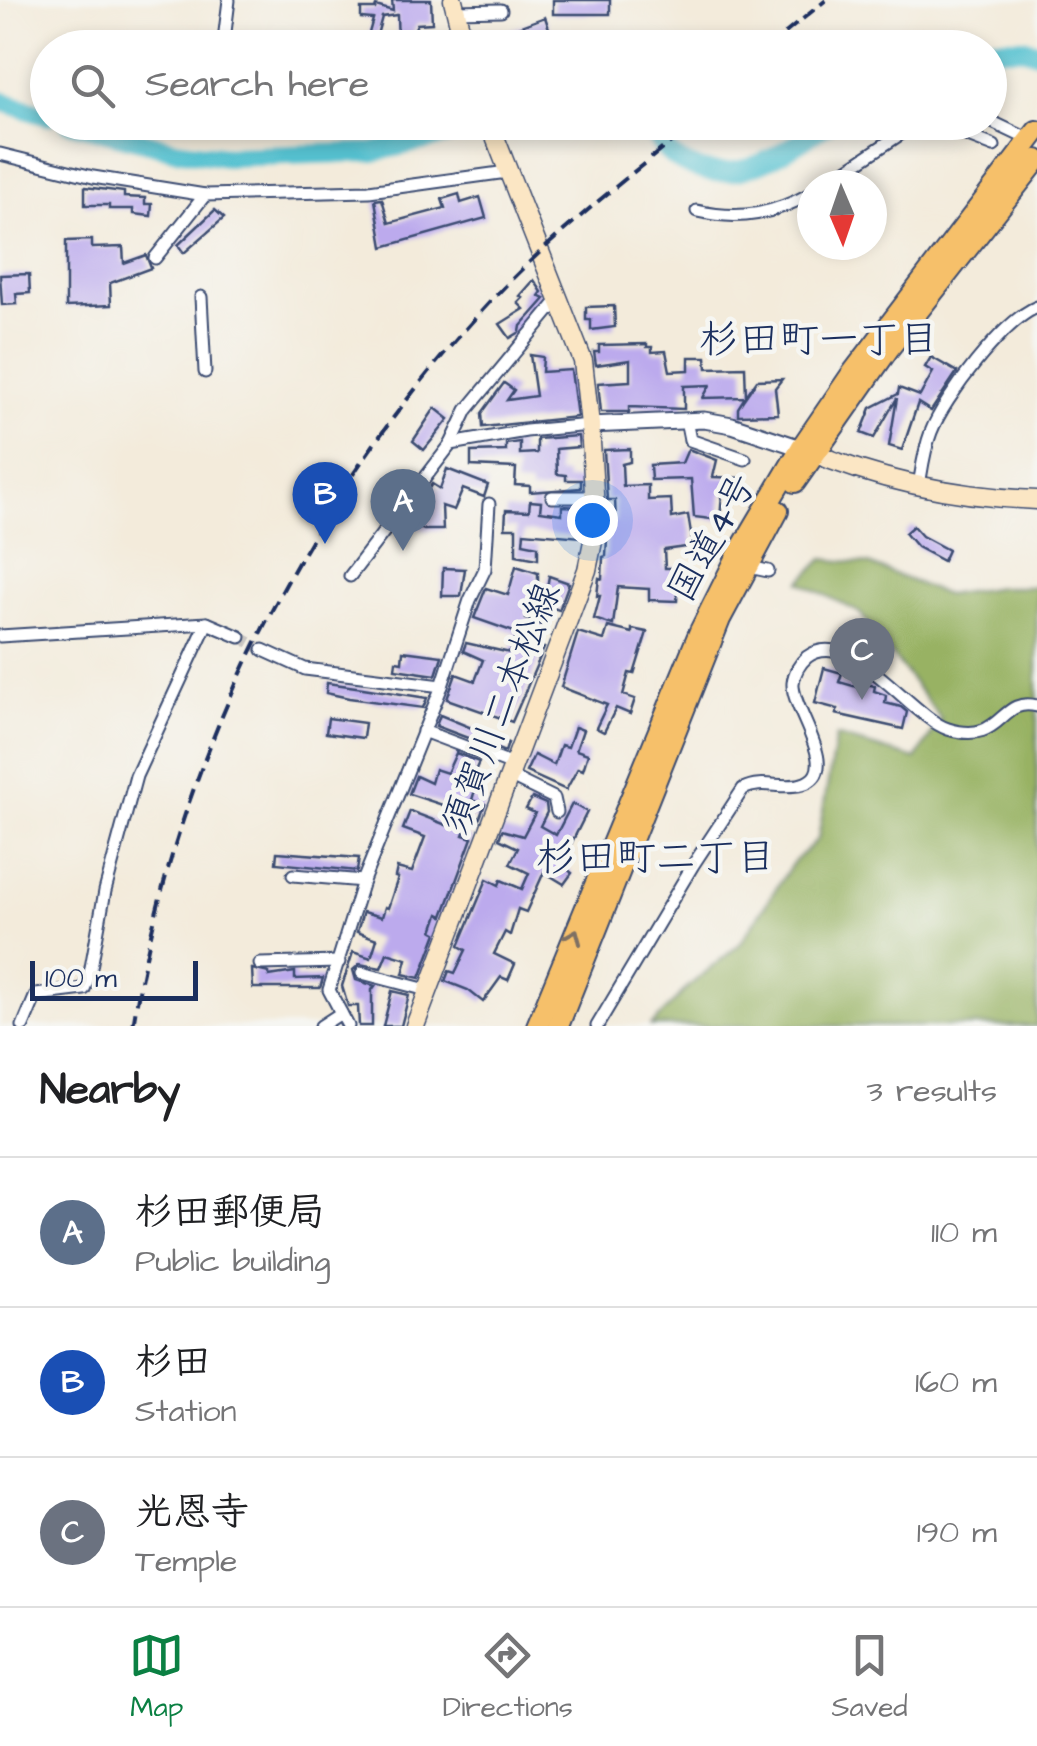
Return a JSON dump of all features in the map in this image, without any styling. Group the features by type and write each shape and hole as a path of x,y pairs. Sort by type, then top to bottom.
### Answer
{"highway":[{"name":"国道4号","path":"537,1026 700,630 741,549 807,451 850,376 1035,144"},
{"name":"国道4号","path":"558,1026 720,619 759,569 807,451"}],"main road":[{"name":"須賀川二本松線","path":"415,1026 594,550 590,425 582,361 496,140"},
{"path":"807,451 919,486 980,497 1037,500"}],"street":[{"path":"225,30 229,0"},
{"path":"454,6 502,10"},
{"path":"1007,130 1035,144"},
{"path":"847,170 893,140"},
{"path":"978,140 994,146"},
{"path":"0,154 94,177 205,195 368,191 506,169"},
{"path":"154,258 205,195"},
{"path":"697,212 756,216 797,201"},
{"path":"201,298 204,372"},
{"path":"350,576 451,444 466,410 559,299"},
{"path":"919,486 924,450 942,409 1005,331 1037,307"},
{"path":"686,420 690,440 745,459"},
{"path":"451,444 544,428 686,420 732,425 807,451"},
{"path":"552,498 594,497"},
{"path":"348,1026 330,990 363,881 485,569 489,504"},
{"path":"0,636 207,624 240,637"},
{"path":"24,1026 36,995 84,989 136,776 207,624"},
{"path":"264,650 305,670 442,686"},
{"path":"597,1026 692,865 743,790 756,783 800,785 816,775 820,764 818,751 794,694 793,680 804,659 823,650 841,652 887,682 929,720 970,734 988,730 1009,710 1021,705 1037,706"},
{"path":"423,731 511,771 554,798 557,812"},
{"path":"294,874 363,881"},
{"path":"260,964 339,962"},
{"path":"362,973 427,990"},
{"path":"320,1026 340,1013"}],"green space":[{"path":"823,559 869,564 946,595 999,587 1037,587 1037,1026 651,1026 689,986 740,944 792,864 818,839 836,736 916,759 941,719 860,613 800,582"}],"building":[{"path":"392,0 431,0 432,23 417,24 414,30 398,30 397,15 382,17 378,30 370,30 373,19 361,18 361,9 376,6 393,11"},
{"path":"553,0 610,0 610,14 553,14"},
{"path":"545,17 550,30 510,30"},
{"path":"85,187 145,198 145,204 152,204 151,216 133,214 133,209 109,209 109,205 85,205"},
{"path":"459,194 461,203 480,197 486,218 383,247 375,200 382,199 389,223 445,208 442,199"},
{"path":"215,210 224,218 184,253 178,245"},
{"path":"92,240 92,248 123,247 124,263 146,255 151,268 110,283 111,305 66,307 66,241"},
{"path":"29,274 30,293 16,294 17,304 2,305 0,275"},
{"path":"534,280 542,292 539,296 545,299 520,332 510,338 500,324 524,309 518,303 523,298 520,296"},
{"path":"614,306 615,327 591,330 586,307"},
{"path":"647,344 652,352 666,351 670,371 689,370 689,357 706,357 707,368 745,367 746,396 757,380 782,379 775,388 778,414 738,415 745,397 703,398 710,385 684,386 684,409 629,407 629,412 601,412 598,383 630,381 630,360 596,365 594,352 599,352 599,345"},
{"path":"530,355 543,357 542,372 571,370 577,417 483,427 482,413 504,383 514,390 507,400 536,396"},
{"path":"931,357 957,372 931,411 918,403 902,450 889,446 897,398 874,438 861,433 871,408 898,394 899,388 920,396 933,372 925,367"},
{"path":"435,408 449,419 424,450 413,441"},
{"path":"578,436 579,447 556,449 557,474 566,475 566,480 581,480 581,488 530,492 530,486 515,485 516,468 471,466 471,452 506,451 506,444 520,442 520,454 537,453 537,439"},
{"path":"630,449 630,462 622,464 623,486 648,485 648,500 671,499 672,518 688,515 693,546 664,550 665,568 679,568 677,601 649,600 649,589 618,587 613,625 594,619 608,521 616,521 615,500 607,500 604,450"},
{"path":"688,449 717,460 713,477 744,478 743,494 722,493 720,520 694,517 691,479 651,480 650,465 682,463"},
{"path":"447,469 488,485 484,497 463,489 454,510 442,506 443,530 424,530 405,522 432,484 440,489"},
{"path":"530,501 541,502 540,511 562,514 562,506 582,507 581,537 524,532 523,543 538,546 538,559 516,555 516,528 505,528 506,510 529,511"},
{"path":"913,526 922,536 948,550 943,561 917,547 905,533"},
{"path":"516,566 538,573 538,603 532,601 526,619 546,627 539,646 544,648 512,722 447,699 456,674 475,681 483,660 463,651 466,643 510,653 517,633 474,618 486,588 508,595"},
{"path":"443,568 465,569 461,596 442,596"},
{"path":"549,576 569,583 559,610 544,605"},
{"path":"608,627 647,632 623,695 635,699 630,714 616,708 604,732 596,728 607,705 561,687 578,632 604,640"},
{"path":"403,651 442,656 436,675 395,669 396,661 402,662"},
{"path":"824,668 842,673 839,682 860,688 861,683 875,686 874,691 886,695 885,703 907,712 903,729 836,714 838,709 815,703"},
{"path":"327,683 427,698 423,708 349,698 326,693"},
{"path":"440,715 508,743 505,752 436,726"},
{"path":"328,718 365,723 363,738 326,733"},
{"path":"575,727 583,730 576,750 588,754 583,770 578,768 566,790 526,772 534,755 554,765 561,745 568,747"},
{"path":"456,753 479,762 472,778 478,780 472,800 485,804 479,820 470,817 463,835 472,838 443,916 439,914 433,931 437,933 420,978 403,974 407,959 387,953 381,968 360,964 353,970 356,980 375,986 372,1026 359,1026 358,1006 348,1006 342,986 353,952 371,958 377,939 357,932 363,912 382,917 398,878 397,868 412,872 425,837 403,829 410,811 449,826 455,809 409,794 416,776 431,783 435,769 447,773"},
{"path":"532,798 546,804 547,812 540,826 556,835 572,804 587,812 561,864 572,873 564,884 544,872 526,912 518,909 510,935 505,932 494,954 515,964 508,980 501,977 483,1002 468,990 445,981 449,971 455,973 466,950 459,946 487,879 522,889 529,873 510,864 518,848 499,839 502,830 523,836 535,813 526,809"},
{"path":"277,852 359,858 357,871 276,863"},
{"path":"252,969 269,976 295,972 295,979 323,978 320,988 253,988"},
{"path":"392,991 409,995 408,999 401,1026 383,1026"}],"waterway":[{"path":"1007,48 1037,52"},
{"path":"0,101 30,110"},
{"path":"137,140 226,157 373,152 426,140"},
{"path":"658,140 670,154 691,167 712,172 753,166 802,140"}],"tunnel":[{"path":"240,637 263,650"}],"railway":[{"path":"789,30 826,0"},
{"path":"133,1026 154,922 183,821 220,721 265,624 316,532 375,443 440,359 511,280 673,140"}],"place":[{"name":"杉田","path":"325,544"},
{"name":"杉田郵便局","path":"403,551"},
{"name":"光恩寺","path":"862,700"}],"district":[{"name":"杉田町一丁目","path":"819,338"},
{"name":"杉田町二丁目","path":"656,856"}]}
